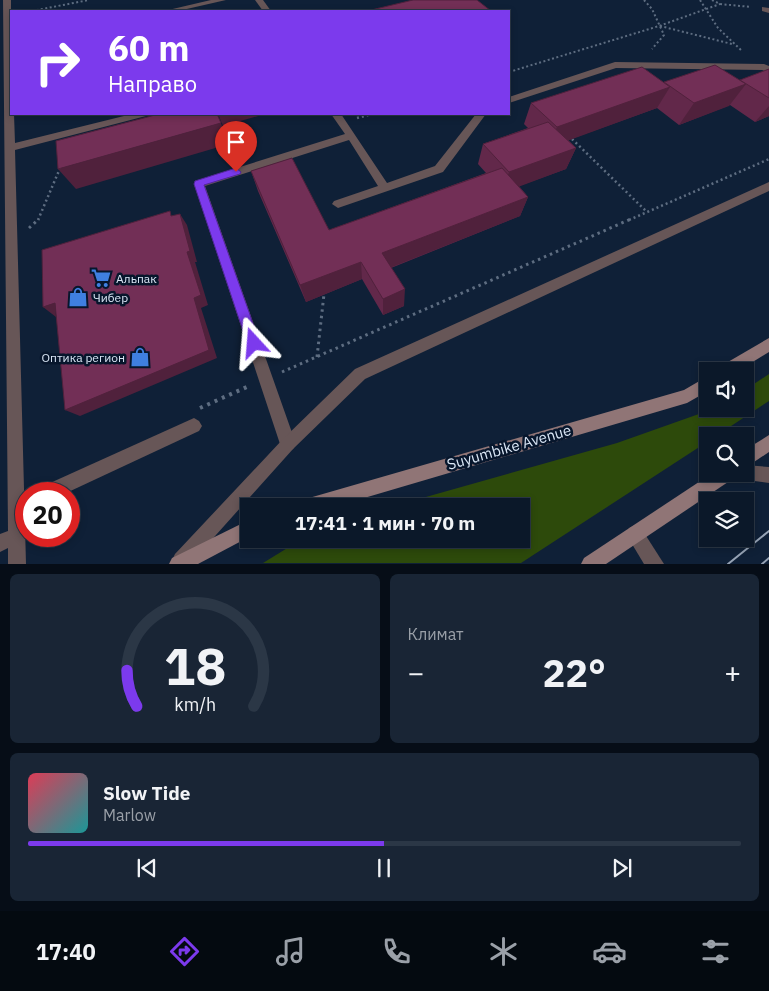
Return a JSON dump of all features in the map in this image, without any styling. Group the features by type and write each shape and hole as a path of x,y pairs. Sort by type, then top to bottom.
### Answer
{"main road":[{"path":"740,362 769,344"},
{"name":"Suyumbike Avenue","path":"336,498 687,396 699,389"},
{"path":"754,454 769,443"},
{"path":"590,564 714,482"},
{"path":"178,563 240,532"}],"street":[{"path":"7,0 4,39 10,51 11,243 6,305 14,332 21,482"},
{"path":"173,10 222,0"},
{"path":"510,100 615,65 767,69"},
{"path":"10,148 139,115"},
{"path":"337,115 385,188"},
{"path":"338,204 440,169 480,115"},
{"path":"288,444 198,184 351,136"},
{"path":"178,563 288,444 360,374 769,186"},
{"path":"69,482 194,418"},
{"path":"754,474 769,475"},
{"path":"634,534 655,564"},
{"path":"0,543 15,536"},
{"path":"16,547 17,564"}],"path":[{"path":"37,10 89,0"},
{"path":"638,66 664,35 652,9 644,0"},
{"path":"700,0 704,9 732,44 767,69"},
{"path":"712,0 720,4 767,10"},
{"path":"510,72 659,26 720,4"},
{"path":"659,26 732,44"},
{"path":"11,243 39,220 76,131"},
{"path":"572,139 647,212"},
{"path":"194,418 266,379 769,159"},
{"path":"317,357 324,294"}],"green space":[{"path":"769,374 769,401 754,411 754,384"},
{"path":"699,414 699,417 745,417 730,427 699,427 699,447 521,563 263,563 287,548 530,548 530,498 422,498 617,443"}],"building":[{"path":"413,0 477,0 490,10 371,10"},
{"path":"715,65 746,84 694,103 664,82"},
{"path":"642,67 670,87 557,127 531,103"},
{"path":"769,69 769,98 740,80"},
{"path":"155,115 217,115 221,123 58,169 56,141"},
{"path":"548,122 576,148 509,172 483,144"},
{"path":"292,158 329,230 502,168 528,197 382,253 405,289 383,299 361,262 300,285 251,171"},
{"path":"170,211 171,216 180,214 190,251 187,252 201,295 194,298 209,350 65,410 55,303 43,307 42,250"}],"tram line":[{"path":"728,564 769,531"},
{"path":"762,564 769,558"}],"place":[{"name":"Альпак","path":"101,278"},
{"name":"Чибер","path":"78,297"},
{"name":"Оптика регион","path":"140,357"}],"route":[{"path":"236,172 198,184 254,343"}]}
